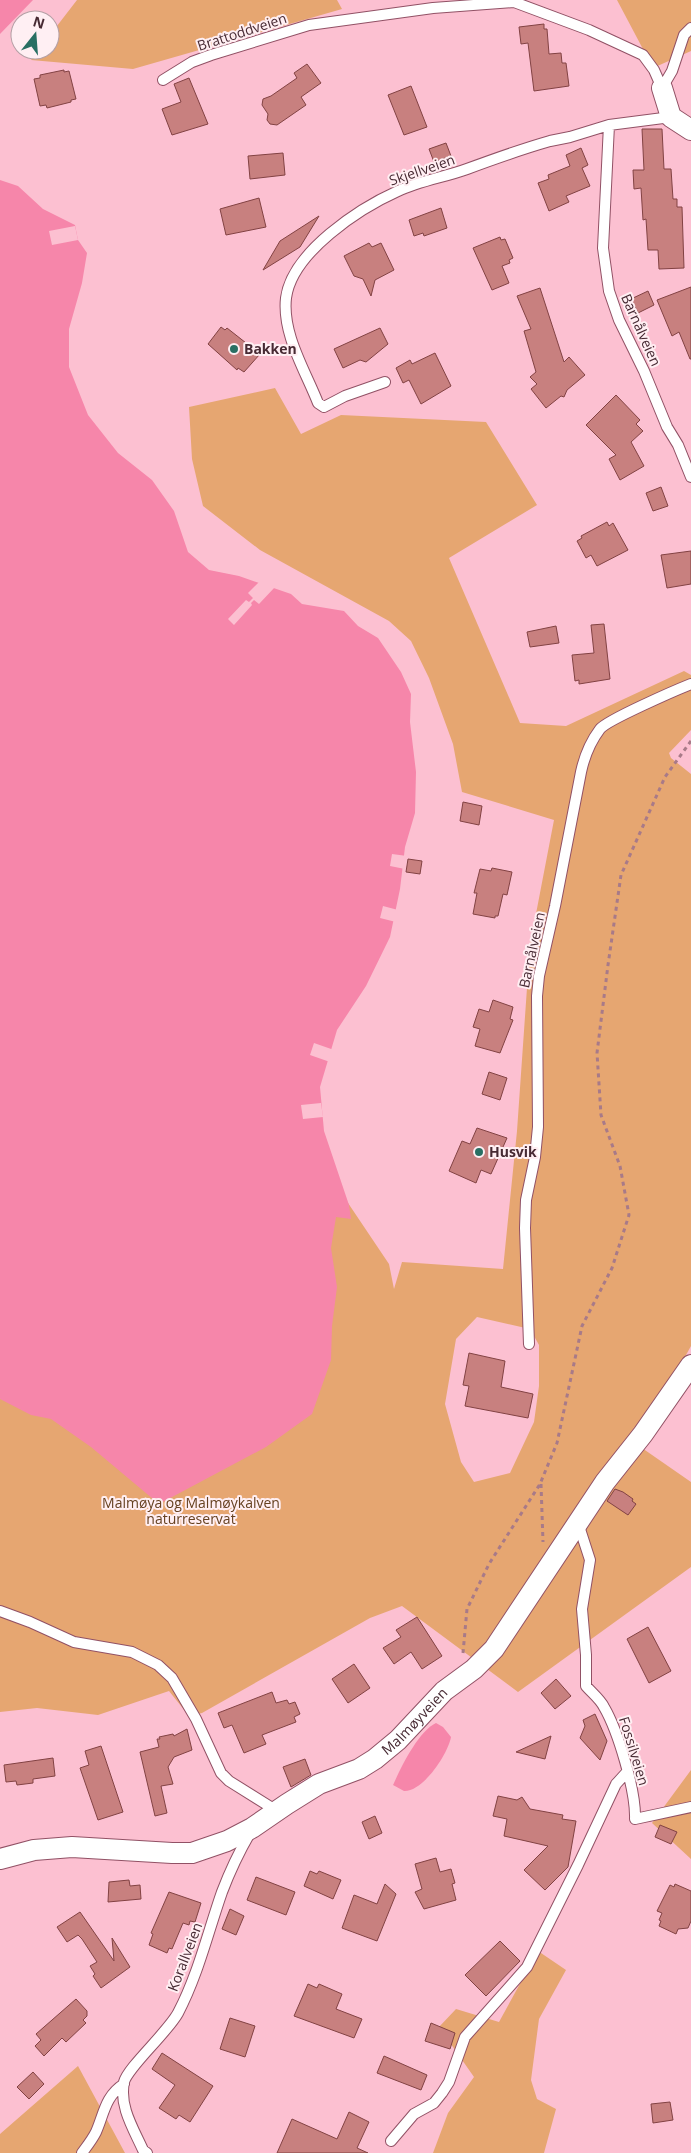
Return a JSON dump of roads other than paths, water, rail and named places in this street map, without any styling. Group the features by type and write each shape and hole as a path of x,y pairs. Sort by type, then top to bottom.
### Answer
{"street":[{"path":"662,88 671,117 691,130"},
{"name":"Malmøyveien","path":"0,1859 34,1850 72,1847 192,1853 227,1841 252,1828 319,1784 359,1769 375,1759 398,1740 444,1691 494,1649 605,1482 643,1434 691,1365"}],"lane":[{"name":"Brattoddveien","path":"163,80 192,62 309,25 432,8 512,1 589,30 643,55 654,70 662,88"},
{"path":"662,88 672,71 684,35 691,28"},
{"name":"Skjellveien","path":"385,382 345,396 324,407 318,403 294,344 286,310 286,298 291,282 315,248 360,210 400,190 550,141 609,125 671,117"},
{"name":"Barnålveien","path":"609,125 603,248 609,290 619,320 644,371 667,428 678,445 691,477"},
{"name":"Barnålveien","path":"529,1344 524,1228 526,1200 535,1157 538,1127 536,996 581,772 584,761 601,728 660,697 691,684"},
{"name":"Fossilveien","path":"578,1523 590,1560 582,1609 586,1655 586,1686 603,1704 611,1720 633,1794 635,1819 691,1807"},
{"path":"0,1611 74,1642 132,1652 158,1665 172,1678 196,1719 221,1773 229,1781 276,1811"},
{"path":"391,2141 414,2114 434,2103 442,2094 449,2082 465,2037 527,1966 574,1874 616,1784 627,1772"},
{"name":"Korallveien","path":"82,2153 94,2135 107,2101 116,2089 124,2084 129,2073 171,2025 178,2013 208,1940 222,1891 252,1828"},
{"path":"124,2084 125,2112 143,2150 147,2153"}],"place":[{"name":"Bakken","path":"234,349"},
{"name":"Husvik","path":"479,1152"}],"park label":[{"name":"Malmøya og Malmøykalven naturreservat","path":"191,1512"}]}
